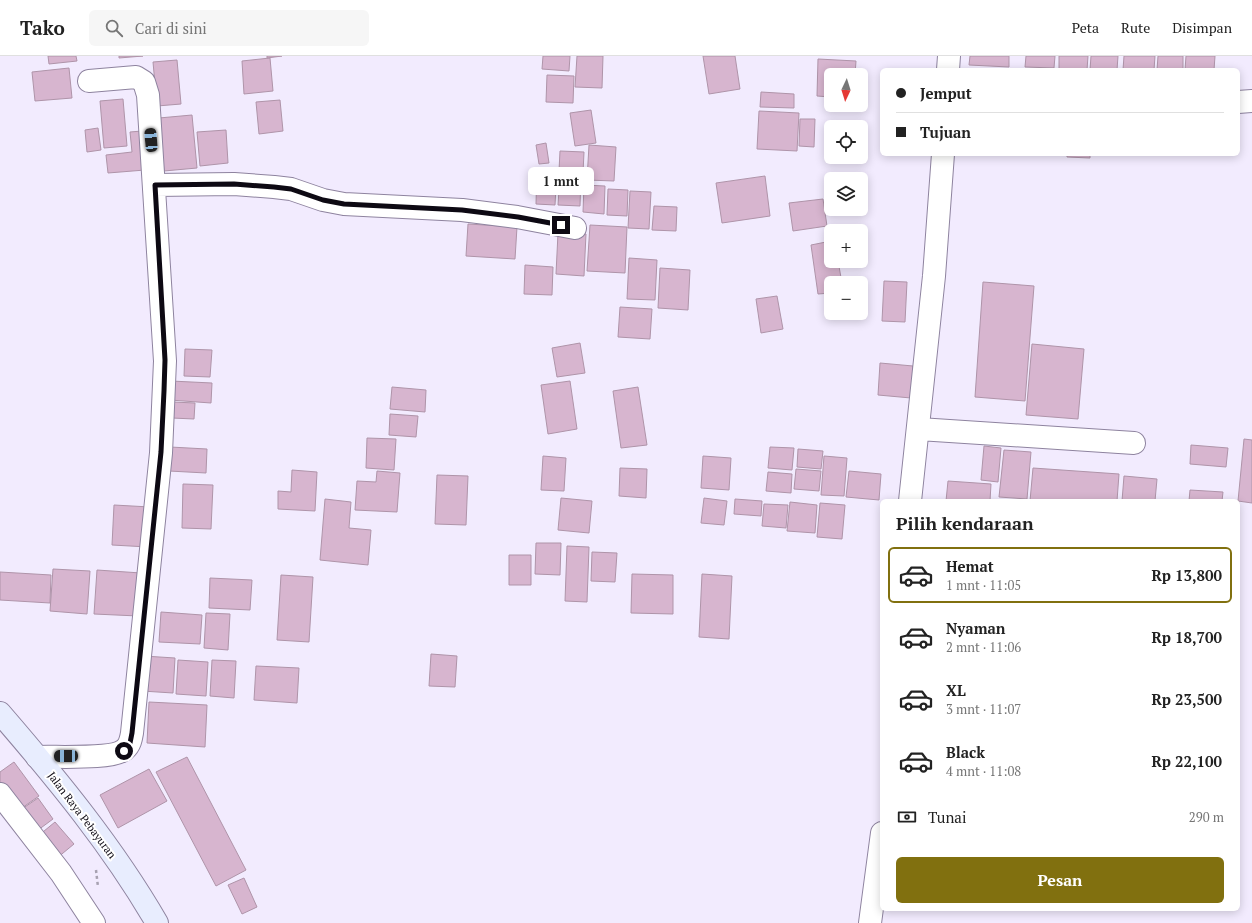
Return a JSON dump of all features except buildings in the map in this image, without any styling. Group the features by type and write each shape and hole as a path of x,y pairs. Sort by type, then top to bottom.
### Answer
{"main road":[{"name":"Jalan Raya Pebayuran","path":"0,713 87,819 146,903 157,923"}],"street":[{"path":"948,68 949,56"},
{"path":"37,757 110,756 124,751 130,743 161,452 165,360 155,185 148,96 144,82 136,78 89,81"},
{"path":"1240,102 1252,101"},
{"path":"910,499 934,276 942,156"},
{"path":"155,185 234,184 274,187 291,189 323,200 344,204 462,210 518,217 575,228"},
{"path":"918,429 1134,443"},
{"path":"0,794 61,873 94,923"},
{"path":"870,923 880,848"}],"route":[{"path":"124,751 130,743 132,733 161,452 165,360 155,185 234,184 274,187 291,189 323,200 344,204 462,210 518,217 561,225"}]}
